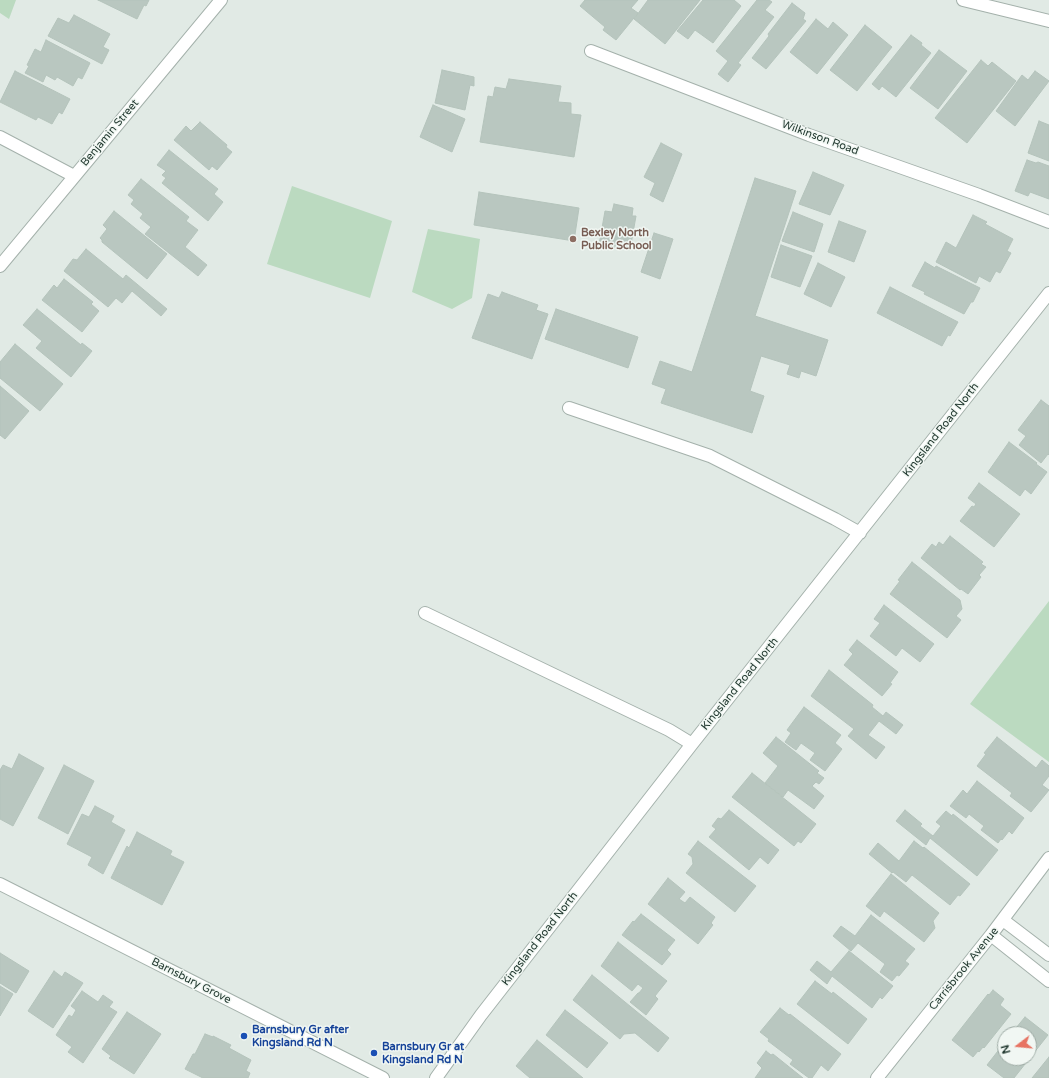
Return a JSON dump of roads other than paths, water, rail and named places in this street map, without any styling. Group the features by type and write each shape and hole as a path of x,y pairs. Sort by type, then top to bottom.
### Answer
{"street":[{"name":"Benjamin Street","path":"0,266 221,0"},
{"path":"964,0 1049,22"},
{"name":"Wilkinson Road","path":"592,51 809,135 979,195 1049,222"},
{"path":"0,137 74,176"},
{"name":"Kingsland Road North","path":"436,1078 481,1015 692,744 860,534 1049,293"},
{"path":"569,408 710,456 835,519 860,534"},
{"path":"425,613 669,730 692,744"},
{"name":"Carrisbrook Avenue","path":"877,1078 1003,920 1049,858"},
{"name":"Barnsbury Grove","path":"0,884 383,1078"},
{"path":"1003,920 1049,955"},
{"path":"991,935 1049,981"}],"place":[{"name":"Bexley North Public School","path":"573,239"},
{"name":"Barnsbury Gr after Kingsland Rd N","path":"244,1036"},
{"name":"Barnsbury Gr at Kingsland Rd N","path":"374,1053"}]}
